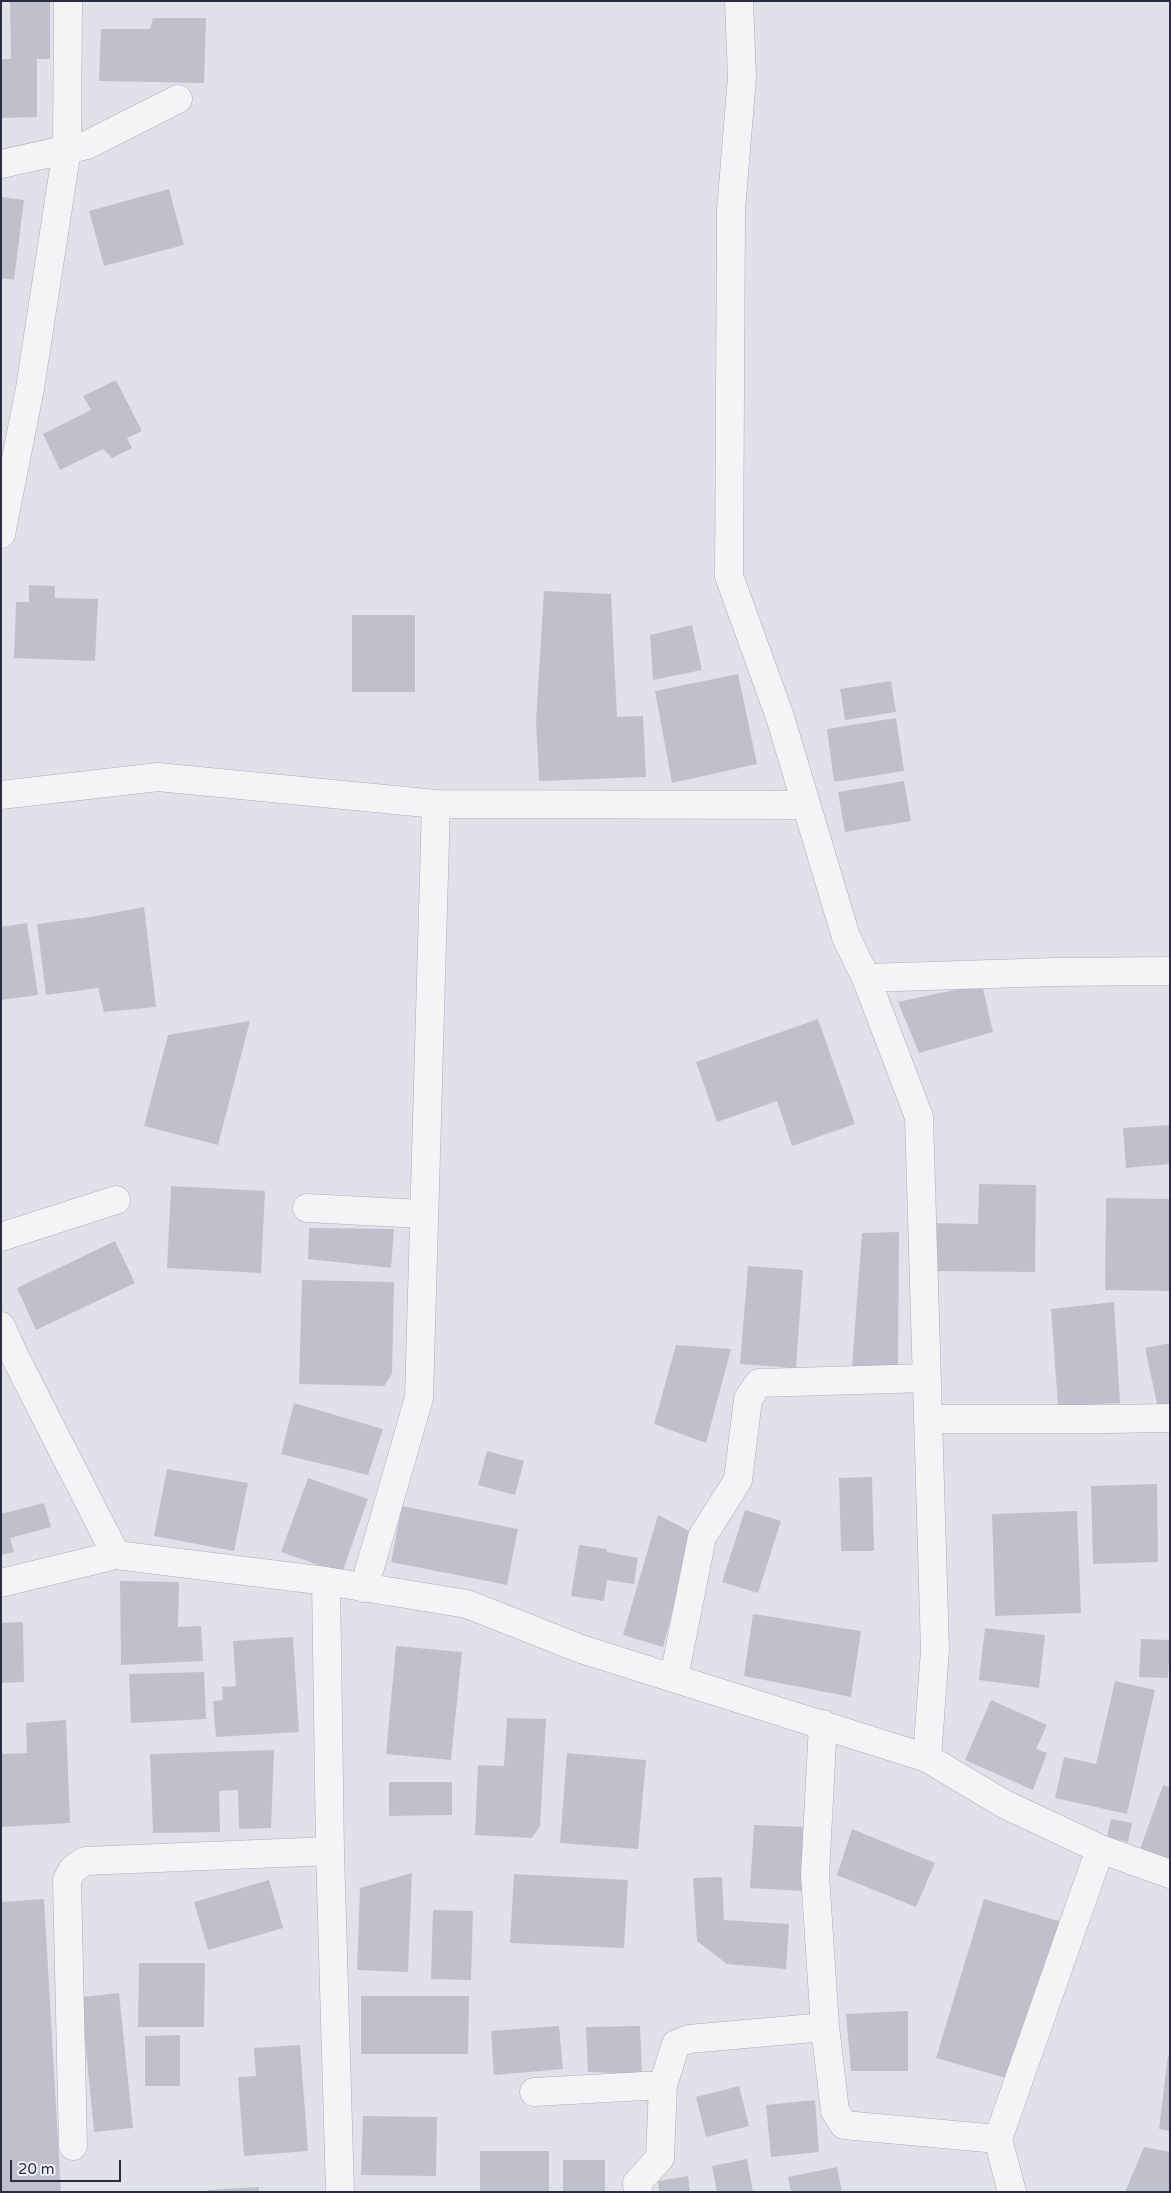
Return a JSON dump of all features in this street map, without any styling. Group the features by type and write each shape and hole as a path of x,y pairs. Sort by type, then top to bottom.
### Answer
{"street":[{"path":"1,534 30,388 67,149 68,1"},
{"path":"739,1 742,77 731,210 729,576 780,717 846,937 866,978 919,1118 935,1650 927,1758"},
{"path":"1,164 87,145 178,99"},
{"path":"1,795 158,777 436,804 805,805"},
{"path":"364,1588 419,1398 436,804"},
{"path":"866,978 1054,972 1170,971"},
{"path":"1,1237 116,1200"},
{"path":"306,1208 423,1214"},
{"path":"1,1326 116,1555"},
{"path":"674,1678 702,1537 738,1480 748,1399 759,1383 927,1378"},
{"path":"929,1418 1108,1420 1170,1418"},
{"path":"1,1583 116,1555 326,1581 467,1604 581,1649 927,1758 1004,1804 1100,1849 1170,1874"},
{"path":"326,1581 330,1851 340,2192"},
{"path":"822,1724 815,1875 825,2027 835,2110 844,2125 998,2138"},
{"path":"1012,2192 998,2138 1100,1849"},
{"path":"73,2146 67,1880 73,1869 85,1861 330,1851"},
{"path":"638,2192 637,2183 660,2158 663,2085 676,2044 689,2039 825,2027"},
{"path":"534,2092 663,2085"}],"building":[{"path":"10,1 50,1 50,59 37,59 37,117 1,118 1,59 11,59"},
{"path":"153,18 206,18 204,83 99,81 101,29 150,29"},
{"path":"169,189 184,245 104,266 89,211"},
{"path":"1,197 24,200 14,280 1,278"},
{"path":"116,380 142,431 127,438 132,448 112,458 103,449 60,470 43,434 91,410 83,396"},
{"path":"29,585 55,586 55,598 98,599 95,661 14,658 16,602 29,602"},
{"path":"544,591 611,594 617,717 643,716 646,777 539,781 536,720"},
{"path":"352,615 415,615 415,692 352,692"},
{"path":"692,625 702,670 653,680 650,635"},
{"path":"738,674 757,764 672,783 655,691"},
{"path":"891,681 896,712 845,720 840,689"},
{"path":"896,718 904,771 834,782 827,729"},
{"path":"904,781 911,821 845,832 838,792"},
{"path":"144,907 156,1007 104,1012 98,988 46,995 37,924"},
{"path":"27,923 38,995 1,1000 1,927"},
{"path":"982,984 993,1032 919,1053 898,1002"},
{"path":"818,1019 855,1124 792,1146 777,1101 717,1122 696,1062"},
{"path":"250,1021 218,1145 144,1126 168,1035"},
{"path":"1170,1125 1170,1164 1126,1168 1123,1128"},
{"path":"979,1184 1036,1185 1035,1272 932,1271 932,1223 978,1224"},
{"path":"171,1186 265,1191 261,1273 167,1268"},
{"path":"1106,1198 1170,1199 1170,1291 1105,1290"},
{"path":"309,1228 394,1229 391,1268 308,1259"},
{"path":"899,1232 898,1367 852,1367 862,1233"},
{"path":"115,1241 135,1283 36,1330 17,1288"},
{"path":"748,1266 803,1270 796,1368 740,1364"},
{"path":"302,1280 394,1282 392,1374 384,1386 299,1384"},
{"path":"1114,1302 1120,1403 1058,1406 1051,1309"},
{"path":"1170,1343 1170,1406 1158,1408 1145,1348"},
{"path":"676,1345 731,1349 706,1443 654,1424"},
{"path":"294,1403 383,1429 368,1475 281,1454"},
{"path":"487,1451 524,1461 515,1495 478,1485"},
{"path":"167,1469 248,1483 234,1551 154,1536"},
{"path":"872,1477 874,1551 841,1551 839,1478"},
{"path":"308,1478 368,1499 342,1573 281,1552"},
{"path":"1157,1484 1158,1562 1093,1564 1091,1486"},
{"path":"44,1503 51,1527 10,1538 14,1552 1,1555 1,1514"},
{"path":"402,1506 518,1529 507,1585 391,1562"},
{"path":"745,1510 781,1521 758,1593 722,1582"},
{"path":"1077,1511 1081,1613 995,1616 992,1514"},
{"path":"658,1515 693,1533 663,1647 623,1635"},
{"path":"579,1545 607,1549 607,1552 638,1558 634,1584 607,1580 604,1601 571,1596"},
{"path":"120,1581 179,1582 178,1627 201,1626 203,1661 121,1665"},
{"path":"753,1614 861,1631 851,1697 744,1676"},
{"path":"23,1622 24,1682 1,1683 1,1623"},
{"path":"985,1628 1045,1635 1039,1688 979,1680"},
{"path":"293,1637 299,1732 216,1737 213,1701 223,1700 222,1687 236,1686 233,1641"},
{"path":"1141,1639 1170,1640 1168,1678 1139,1677"},
{"path":"396,1646 462,1652 451,1760 386,1754"},
{"path":"204,1672 206,1719 131,1723 129,1674"},
{"path":"1115,1681 1155,1690 1127,1814 1055,1798 1064,1757 1096,1764"},
{"path":"991,1700 1047,1725 1036,1749 1047,1753 1033,1790 965,1760"},
{"path":"507,1718 546,1719 540,1826 532,1838 475,1835 478,1765 504,1766"},
{"path":"66,1720 70,1823 1,1827 1,1754 27,1753 26,1723"},
{"path":"274,1750 271,1828 239,1829 238,1790 219,1791 220,1832 153,1833 150,1754"},
{"path":"567,1753 646,1760 638,1849 560,1843"},
{"path":"389,1782 452,1782 452,1815 389,1816"},
{"path":"1163,1785 1170,1787 1170,1859 1140,1849"},
{"path":"1111,1819 1132,1823 1128,1842 1107,1837"},
{"path":"754,1825 807,1827 803,1891 750,1888"},
{"path":"852,1829 935,1863 916,1907 837,1875"},
{"path":"412,1873 408,1972 357,1970 360,1888"},
{"path":"514,1874 628,1880 624,1948 510,1943"},
{"path":"722,1877 724,1920 789,1924 786,1969 727,1964 697,1941 693,1878"},
{"path":"269,1880 283,1928 208,1950 194,1902"},
{"path":"44,1899 61,2192 1,2192 1,1902"},
{"path":"984,1899 1062,1922 1009,2079 936,2058"},
{"path":"433,1910 473,1911 471,1980 431,1979"},
{"path":"139,1963 205,1963 204,2027 138,2027"},
{"path":"119,1993 133,2128 94,2132 81,1997"},
{"path":"361,1996 469,1996 468,2054 361,2054"},
{"path":"908,2011 908,2071 851,2071 846,2014"},
{"path":"559,2026 563,2069 494,2075 491,2031"},
{"path":"640,2026 642,2074 588,2072 586,2027"},
{"path":"180,2035 180,2086 145,2086 145,2036"},
{"path":"300,2045 308,2151 244,2156 238,2077 256,2076 254,2048"},
{"path":"1168,2055 1170,2056 1170,2131 1159,2129"},
{"path":"739,2086 749,2126 706,2137 696,2097"},
{"path":"815,2100 819,2152 771,2157 766,2105"},
{"path":"363,2116 437,2117 436,2176 361,2175"},
{"path":"1144,2147 1170,2152 1170,2192 1125,2192"},
{"path":"480,2151 549,2151 549,2192 480,2192"},
{"path":"747,2159 753,2192 717,2192 712,2166"},
{"path":"563,2160 605,2160 605,2192 563,2192"},
{"path":"837,2167 842,2192 791,2192 788,2177"},
{"path":"688,2176 690,2192 659,2192 658,2181"},
{"path":"259,2187 259,2192 208,2192 208,2190"}]}
